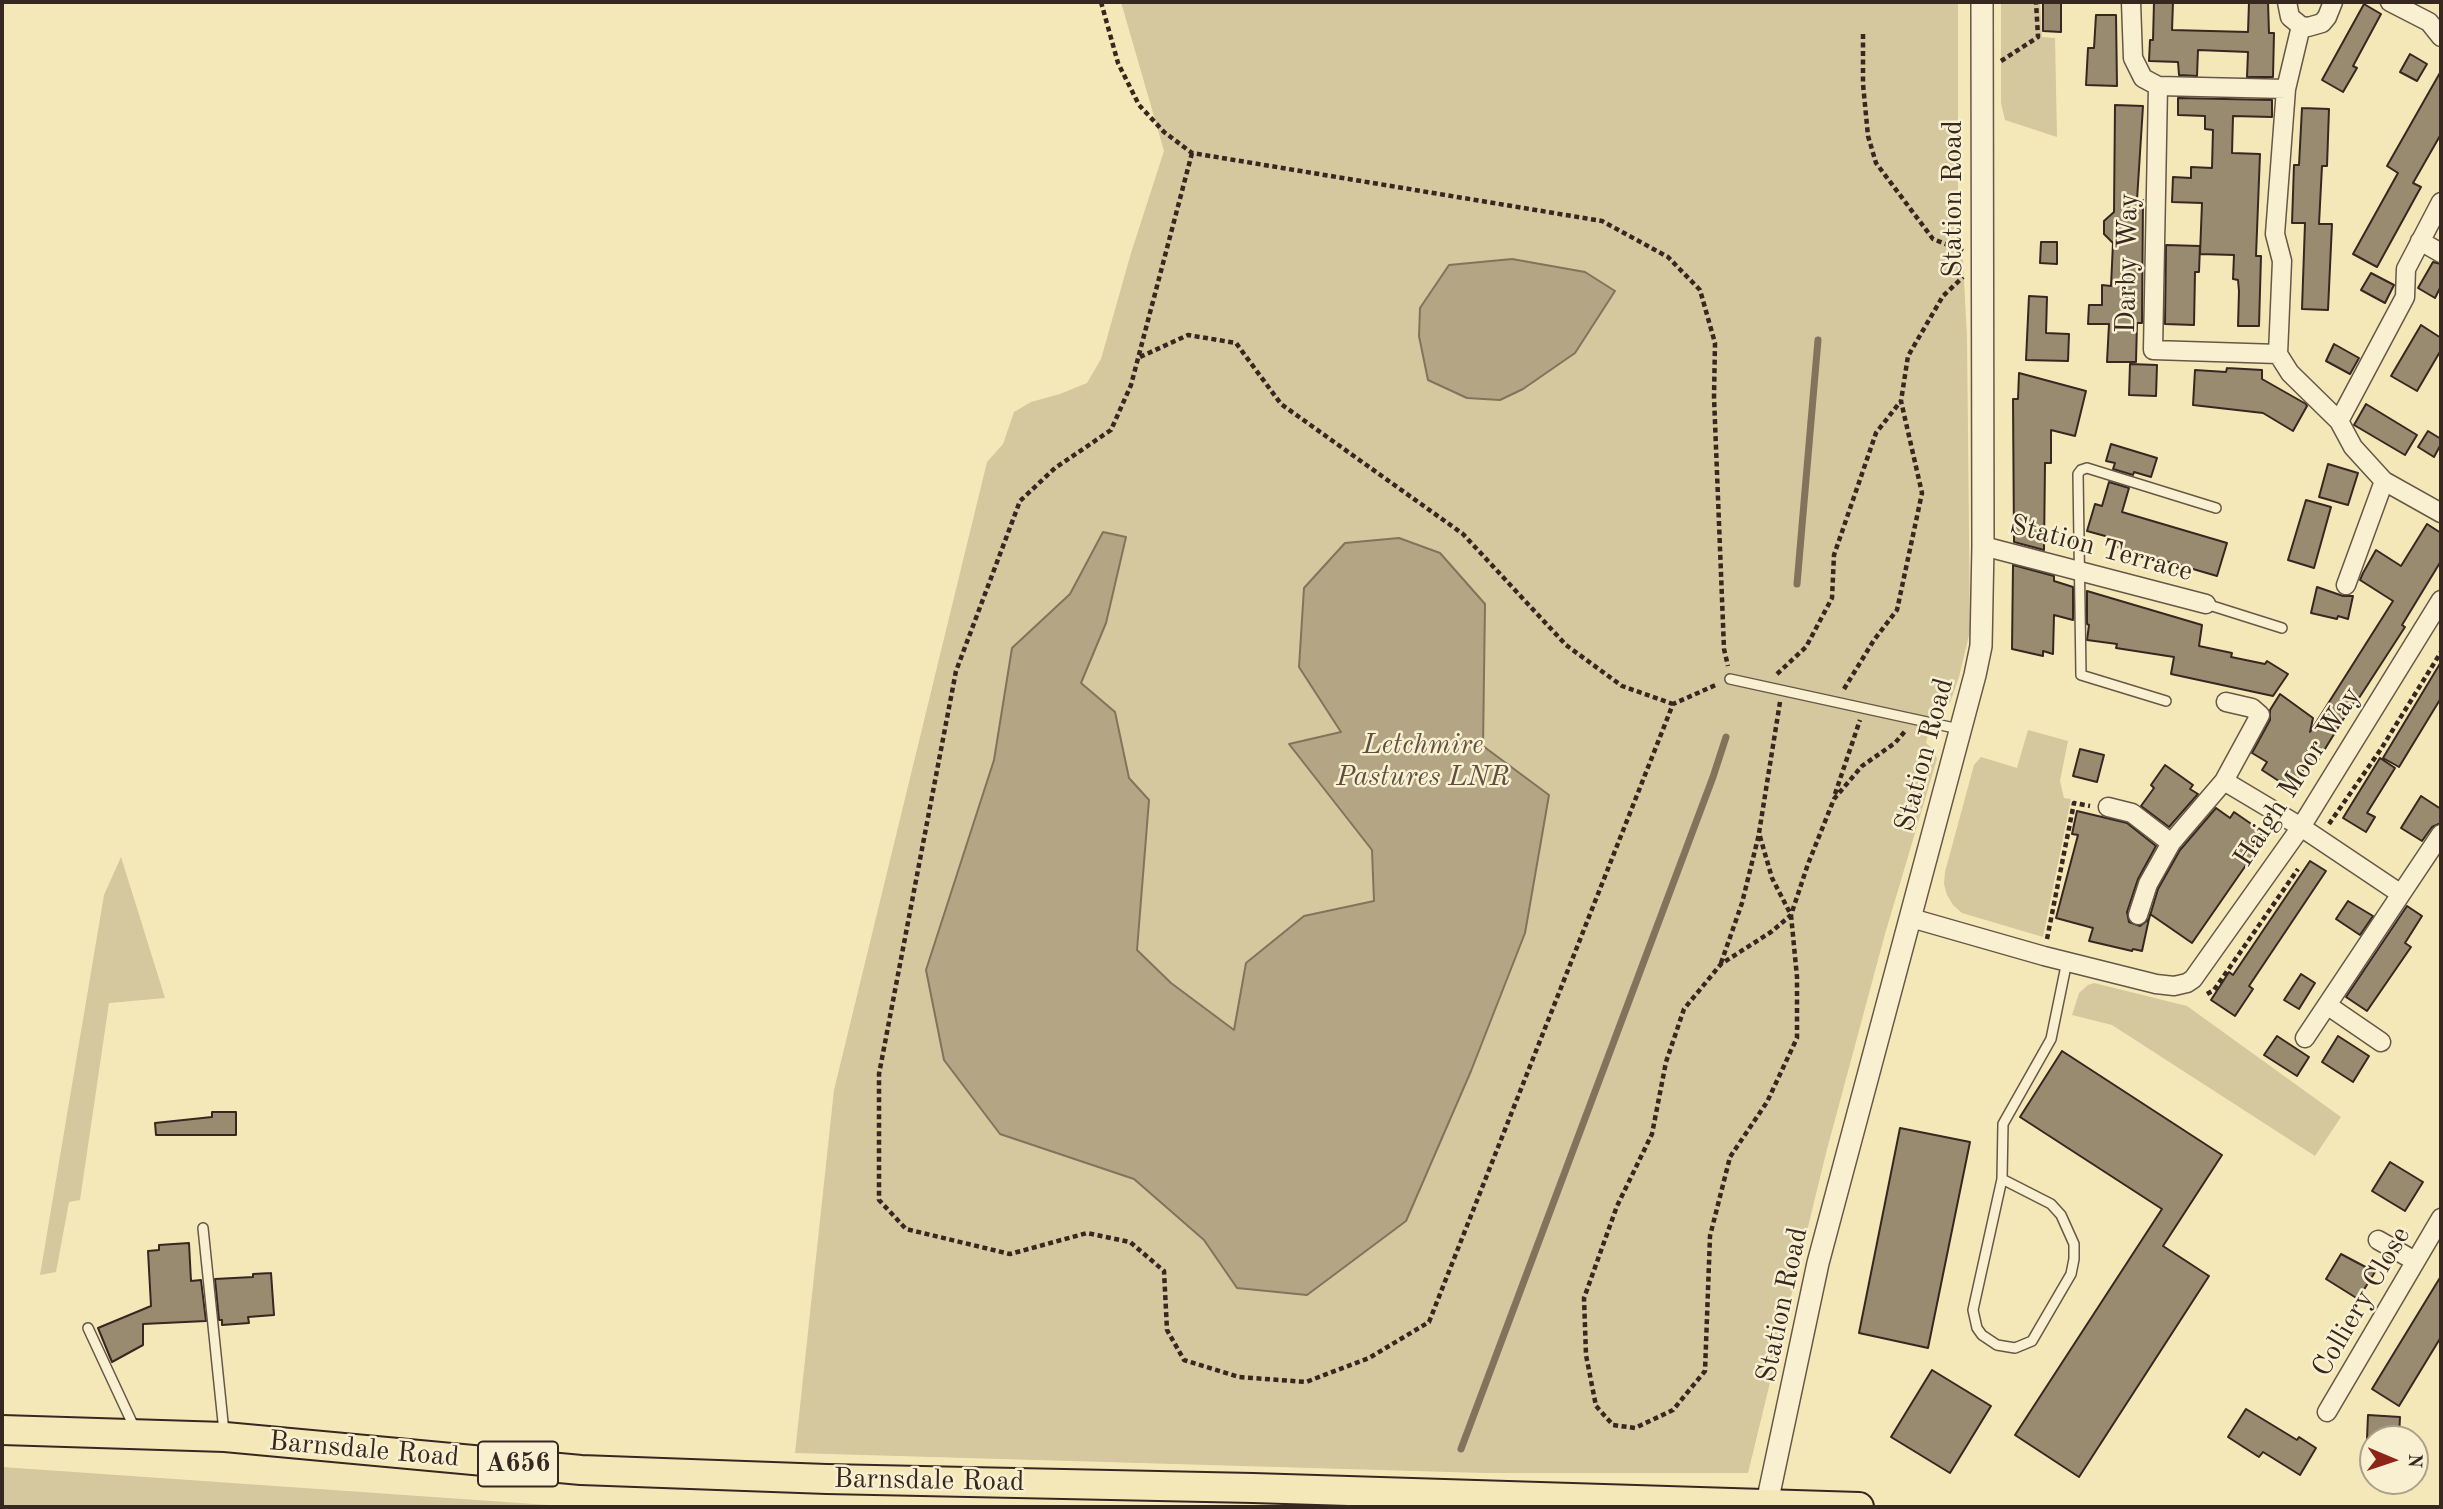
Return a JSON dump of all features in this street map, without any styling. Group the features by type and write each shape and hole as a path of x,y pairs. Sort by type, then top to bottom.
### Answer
{"main road":[{"name":"Barnsdale Road","path":"2,1430 225,1437 581,1470 813,1479 1254,1488 1858,1507"}],"street":[{"name":"Station Road","path":"1767,1503 1818,1263 1961,730 1981,646 1982,2"},
{"path":"2131,2 2133,58 2143,78 2158,86 2286,89"},
{"path":"2287,2 2290,17 2301,26 2316,26 2322,23 2333,2"},
{"path":"2390,2 2429,22 2441,37"},
{"path":"2301,26 2286,89 2275,234 2282,261 2278,354 2290,373 2339,421 2353,447 2384,481 2441,513"},
{"name":"Darby Way","path":"2158,86 2153,350 2278,354"},
{"path":"2339,421 2405,297 2406,269 2441,202"},
{"path":"2420,241 2441,253"},
{"path":"2346,585 2384,481"},
{"name":"Station Terrace","path":"1983,545 2206,604"},
{"name":"Haigh Moor Way","path":"2067,961 2155,984 2174,986 2193,979 2301,827 2441,600"},
{"path":"2138,915 2148,884 2171,843 2224,781 2260,715 2252,708 2227,702"},
{"path":"2224,781 2301,827 2401,894"},
{"path":"2108,807 2132,813 2171,843"},
{"path":"2305,1038 2441,834"},
{"path":"1911,918 2067,961"},
{"path":"2327,1005 2381,1042"},
{"name":"Colliery Close","path":"2327,1412 2441,1217"},
{"path":"2378,1240 2416,1261"}],"lane":[{"path":"2166,701 2081,675 2078,474 2089,468 2216,508"},
{"path":"2206,604 2282,628"},
{"path":"1730,679 1961,730"},
{"path":"2002,1179 2051,1204 2061,1215 2074,1244 2071,1275 2032,1341 2015,1348 1997,1345 1982,1335 1977,1328 1973,1310 2002,1179 2003,1124 2051,1039 2067,961"},
{"path":"203,1228 225,1437"},
{"path":"88,1328 138,1434"}],"path":[{"path":"1101,2 1118,63 1139,105 1164,132 1192,153 1602,222 1668,257 1700,290 1716,342 1714,397 1724,649 1730,679 1673,704 1622,686 1566,645 1463,534 1281,404 1236,343 1188,335 1139,357"},
{"path":"1982,62 2004,61 2038,37 2036,2"},
{"path":"1836,702 1874,640 1897,610 1922,493 1901,401 1908,356 1943,296 1983,258 1933,239 1876,163 1868,136 1865,110 1863,34"},
{"path":"1192,153 1131,385 1111,430 1055,468 1020,501 956,671 879,1074 879,1200 906,1229 1010,1254 1087,1233 1130,1242 1164,1271 1167,1330 1184,1360 1239,1377 1306,1382 1370,1358 1429,1322 1673,704"},
{"path":"1754,685 1779,673 1806,647 1832,598 1834,555 1876,433 1901,401"},
{"path":"1721,964 1742,903 1759,834 1782,691"},
{"path":"1759,834 1772,878 1791,915 1797,977 1797,1038 1767,1102 1730,1157 1710,1236 1704,1371 1673,1409 1634,1428 1613,1425 1596,1406 1586,1355 1584,1298 1616,1206 1652,1134 1666,1062 1684,1009 1721,964 1771,932 1791,915 1834,799 1863,708"},
{"path":"1834,799 1862,766 1895,743 1915,720"},
{"path":"2044,956 2074,803 2108,807"}],"green space":[{"name":"Letchmire Pastures LNR","path":"1121,2 1958,2 1958,258 1963,260 1967,338 1970,631 1950,703 1942,708 1935,708 1926,743 1932,748 1937,759 1885,934 1826,1153 1748,1473 1484,1473 795,1453 834,1090 987,462 1003,444 1014,412 1031,402 1087,383 1101,359 1164,151"},
{"path":"2001,2 2040,2 2042,37 2055,38 2057,137 2005,120 2001,103"},
{"path":"2028,730 2068,741 2060,781 2064,798 2071,799 2043,937 1962,913 1953,905 1944,884 1974,765 1981,757 2017,768"},
{"path":"121,857 165,998 109,1003 80,1200 69,1202 56,1272 40,1275 104,895"},
{"path":"2094,983 2187,1006 2341,1117 2315,1156 2112,1025 2072,1015 2079,993"},
{"path":"2,1467 577,1507 2,1507"}],"shaded area":[{"path":"1512,259 1585,272 1615,291 1575,353 1523,389 1500,400 1467,398 1428,380 1419,336 1420,308 1449,265"},
{"path":"1103,532 1126,537 1106,623 1081,683 1115,712 1129,778 1149,800 1137,950 1171,983 1234,1030 1246,963 1304,916 1374,901 1372,850 1289,744 1341,732 1299,667 1304,588 1345,543 1399,538 1440,553 1485,604 1483,746 1549,795 1525,933 1471,1071 1406,1221 1307,1295 1237,1288 1204,1240 1134,1179 1000,1134 944,1060 926,970 994,760 1012,648 1070,594"}],"building":[{"path":"2043,2 2061,2 2061,32 2043,31"},
{"path":"2154,2 2173,2 2172,30 2248,32 2249,2 2268,2 2269,33 2274,33 2273,77 2247,77 2248,52 2198,50 2197,76 2179,75 2178,62 2149,61 2150,40 2153,40"},
{"path":"2364,4 2381,14 2353,66 2357,68 2343,92 2322,80"},
{"path":"2096,15 2116,15 2117,86 2086,85 2088,48 2094,48"},
{"path":"2410,54 2427,64 2417,81 2400,72"},
{"path":"2441,71 2441,134 2413,183 2421,187 2377,267 2353,254 2398,173 2387,166"},
{"path":"2178,98 2272,100 2272,117 2233,116 2232,153 2260,154 2256,256 2261,256 2259,326 2238,326 2239,291 2238,280 2233,279 2234,255 2200,254 2202,203 2172,202 2173,177 2191,178 2191,167 2212,168 2213,130 2205,129 2205,116 2178,115"},
{"path":"2115,105 2143,106 2137,200 2143,200 2142,323 2137,323 2136,362 2107,362 2109,324 2088,324 2089,305 2102,305 2102,285 2111,286 2113,243 2104,234 2104,221 2114,212"},
{"path":"2302,108 2329,109 2327,166 2322,166 2319,224 2332,224 2328,310 2302,309 2305,223 2292,223 2294,165 2299,165"},
{"path":"2041,242 2057,242 2057,264 2040,263"},
{"path":"2166,245 2200,246 2199,272 2195,272 2194,325 2165,324"},
{"path":"2433,262 2441,264 2441,286 2435,298 2418,288"},
{"path":"2371,273 2394,285 2385,303 2361,290"},
{"path":"2029,296 2047,297 2046,333 2069,334 2068,361 2026,360"},
{"path":"2421,325 2441,338 2441,350 2417,391 2391,376"},
{"path":"2334,344 2359,358 2350,374 2326,361"},
{"path":"2130,364 2157,365 2156,396 2129,395"},
{"path":"2227,368 2262,370 2262,379 2306,404 2293,431 2263,413 2193,405 2195,370 2226,372"},
{"path":"2019,373 2086,391 2075,436 2051,430 2051,463 2045,463 2044,550 2014,542 2013,399 2018,399"},
{"path":"2366,404 2417,435 2405,455 2354,425"},
{"path":"2428,431 2441,439 2434,457 2418,447"},
{"path":"2111,444 2157,458 2151,477 2113,469 2115,463 2106,461"},
{"path":"2328,464 2358,473 2348,505 2319,497"},
{"path":"2109,482 2129,488 2122,512 2227,543 2217,576 2114,546 2116,539 2087,531 2095,504 2102,506"},
{"path":"2306,500 2331,507 2314,568 2288,560"},
{"path":"2427,524 2441,533 2441,561 2402,625 2405,627 2315,765 2309,762 2291,789 2262,770 2267,762 2252,753 2270,720 2270,710 2280,694 2313,718 2310,732 2393,601 2360,580 2363,573 2376,550 2401,566"},
{"path":"2013,565 2054,576 2054,581 2073,587 2073,620 2054,615 2053,654 2043,651 2043,656 2012,649"},
{"path":"2317,587 2343,596 2353,596 2348,619 2311,613"},
{"path":"2087,591 2202,625 2199,646 2232,653 2231,657 2265,664 2267,661 2288,674 2273,696 2171,674 2174,657 2116,648 2117,644 2087,640"},
{"path":"2441,662 2441,698 2399,767 2383,758"},
{"path":"2080,749 2104,755 2097,782 2073,776"},
{"path":"2380,758 2395,768 2367,813 2375,817 2366,832 2343,818"},
{"path":"2165,765 2193,785 2190,789 2198,794 2169,827 2141,806 2154,788 2151,785"},
{"path":"2421,796 2441,809 2441,823 2432,827 2422,841 2401,828"},
{"path":"2216,808 2230,818 2234,812 2263,832 2249,852 2253,855 2192,943 2150,914 2158,889 2180,850"},
{"path":"2077,811 2127,823 2156,846 2138,879 2127,912 2129,922 2140,926 2149,919 2142,951 2132,951 2089,941 2093,928 2056,918 2078,835 2072,834"},
{"path":"2310,861 2326,871 2249,986 2253,989 2235,1016 2211,1000 2229,972 2233,975"},
{"path":"2348,901 2373,916 2360,935 2336,919"},
{"path":"2407,906 2422,916 2405,943 2411,947 2367,1011 2346,997"},
{"path":"2301,974 2315,983 2299,1009 2284,1000"},
{"path":"2277,1036 2309,1057 2297,1076 2264,1055"},
{"path":"2338,1036 2369,1056 2353,1082 2322,1062"},
{"path":"2062,1051 2222,1155 2163,1246 2209,1276 2079,1477 2015,1435 2162,1209 2020,1117"},
{"path":"212,1112 236,1112 236,1135 156,1135 155,1123 212,1117"},
{"path":"1900,1128 1970,1142 1928,1348 1859,1333"},
{"path":"2390,1162 2423,1182 2405,1211 2372,1191"},
{"path":"189,1243 191,1281 201,1280 206,1321 143,1324 143,1345 112,1362 98,1328 151,1306 148,1251 159,1250 159,1245"},
{"path":"2341,1254 2375,1272 2358,1299 2326,1279"},
{"path":"271,1273 274,1315 248,1317 249,1323 222,1325 222,1320 219,1320 215,1279"},
{"path":"2441,1276 2441,1337 2399,1406 2372,1389"},
{"path":"1932,1370 1991,1406 1950,1473 1891,1437"},
{"path":"2246,1409 2297,1440 2299,1437 2316,1448 2300,1475 2263,1452 2259,1457 2228,1437"},
{"path":"2368,1415 2400,1417 2400,1425 2368,1425"}],"waterway":[{"path":"1797,584 1818,340"},
{"path":"1461,1449 1726,737"}]}
